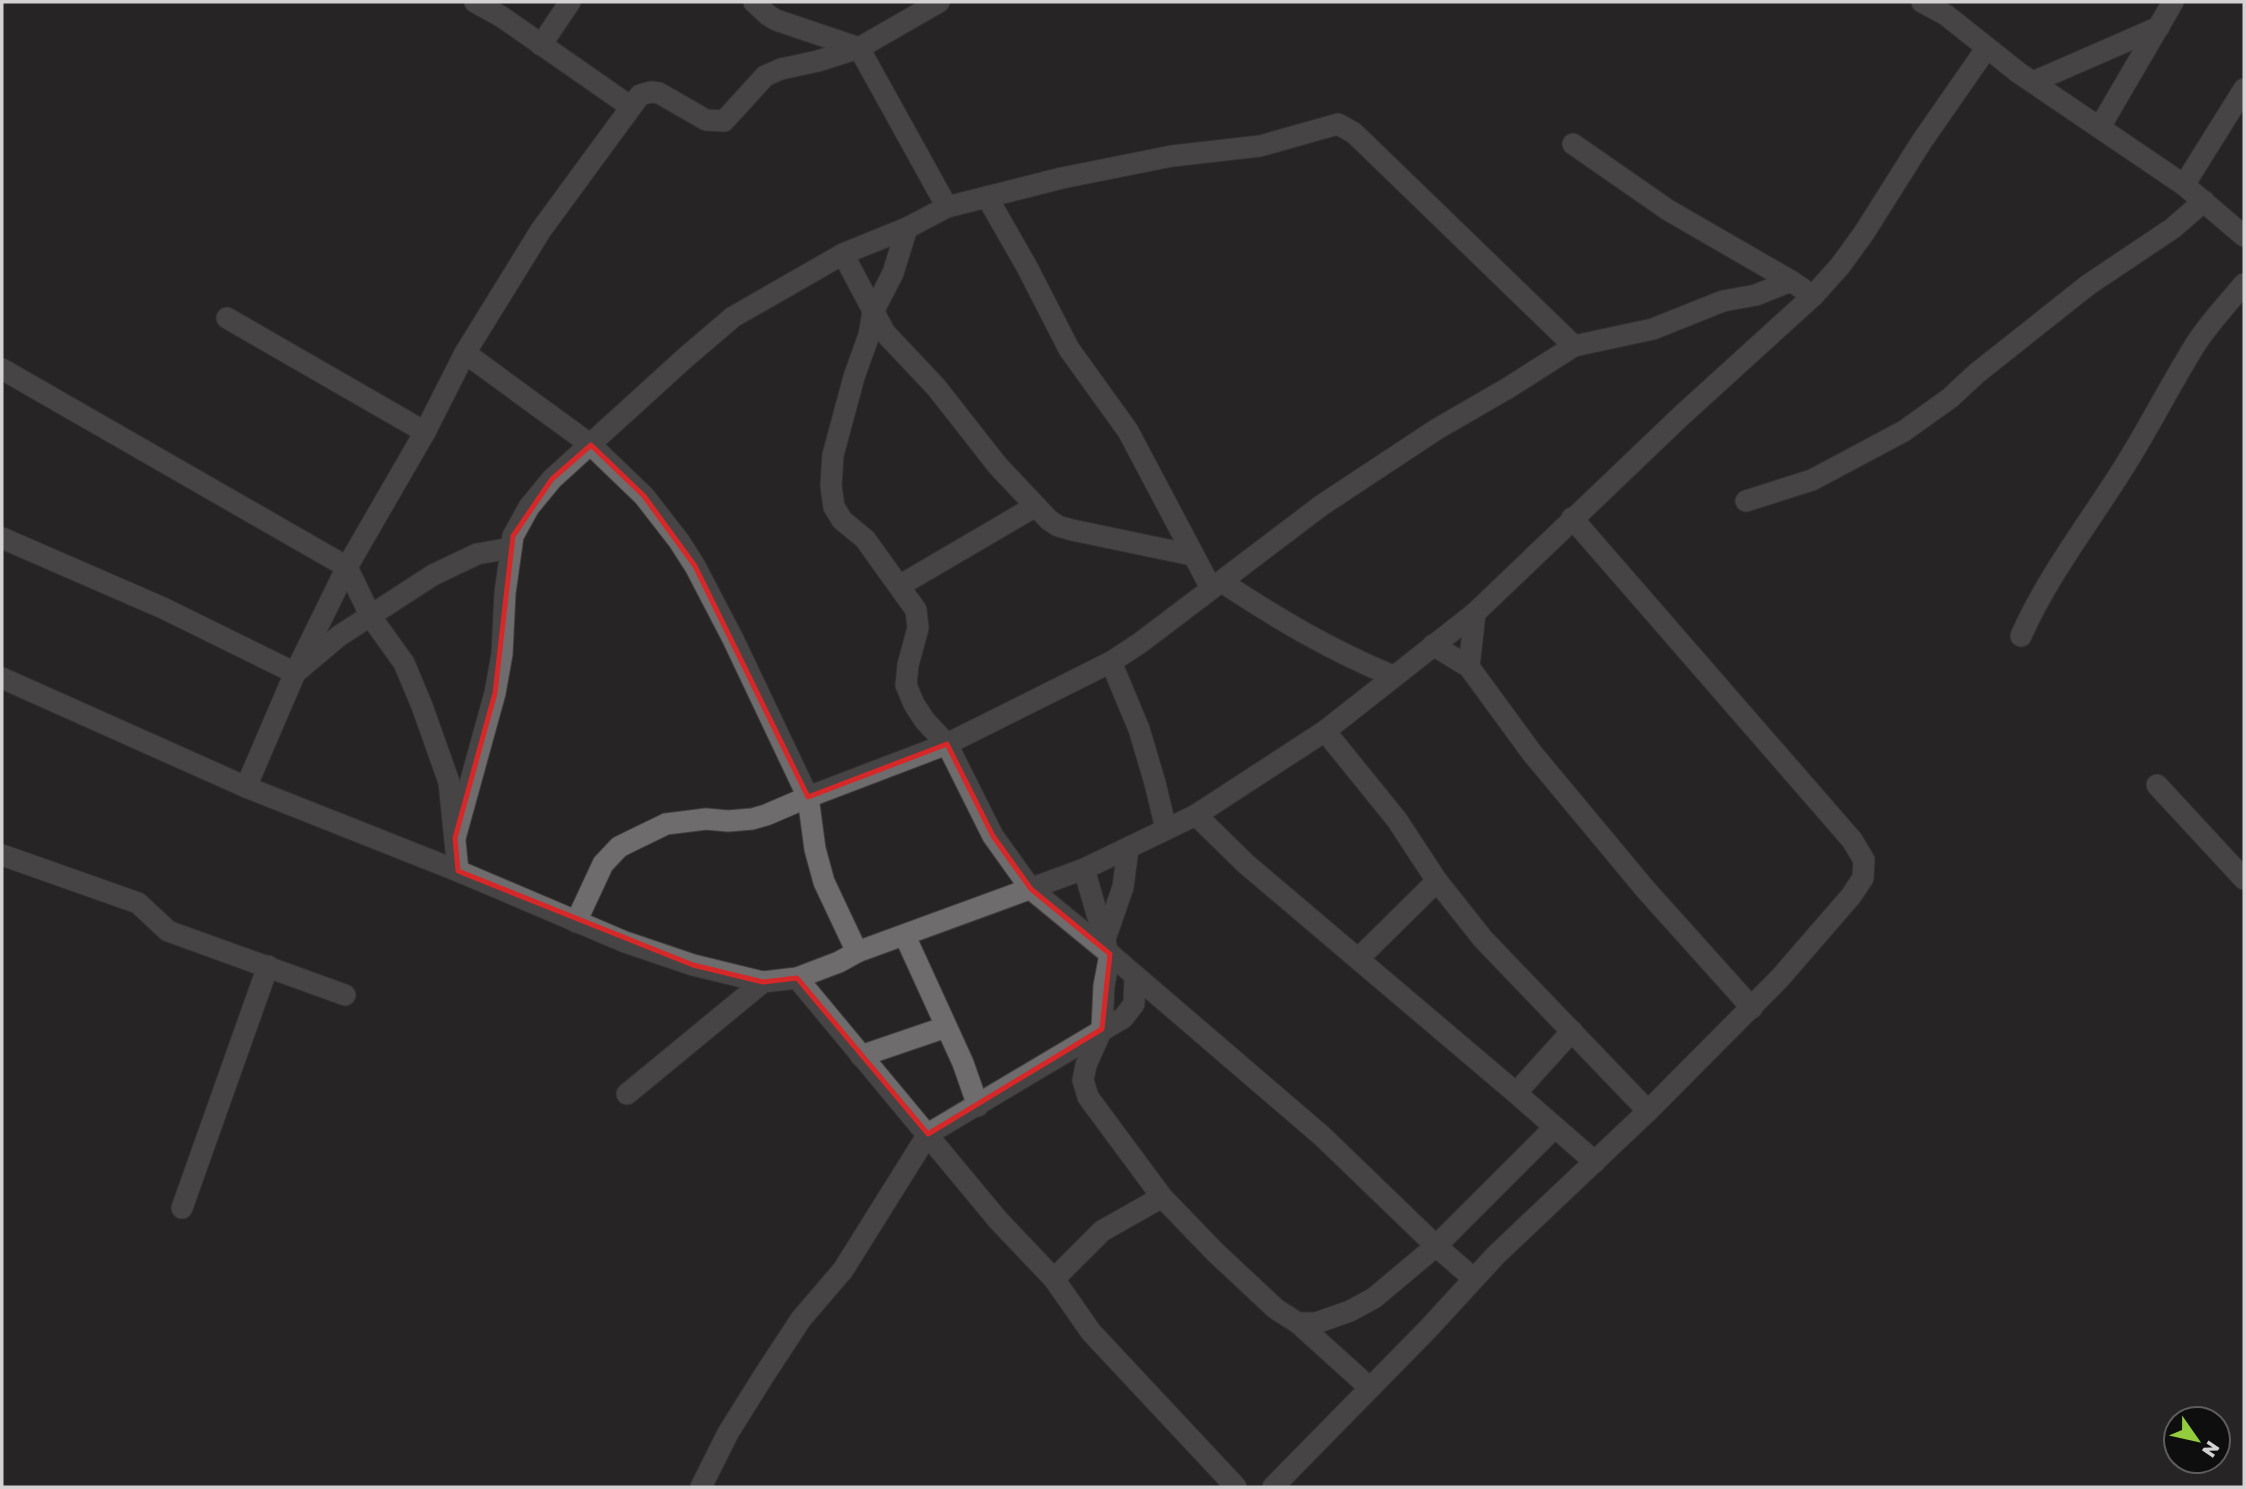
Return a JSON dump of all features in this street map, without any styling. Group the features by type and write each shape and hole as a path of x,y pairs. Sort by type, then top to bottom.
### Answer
{"street":[{"path":"475,2 506,9 541,46 631,107"},
{"path":"541,46 570,2"},
{"path":"754,2 776,20 859,48 947,207"},
{"path":"246,788 295,673 347,567 425,432 465,354 541,230 640,95 659,93 706,120 724,121 765,76 781,69 859,48 939,2"},
{"path":"1922,2 1951,9 1986,49 2184,185 2244,236"},
{"path":"2100,127 2173,2"},
{"path":"2033,82 2159,27"},
{"path":"2,678 246,788 458,871 625,942 694,965 763,982 797,978 857,952 1084,869 1128,849 1196,815 1325,731 1475,612 1572,518 1813,296 1840,266 1864,233 1922,141 1986,49"},
{"path":"2184,185 2244,89"},
{"path":"455,838 495,693 502,654 505,593 513,536 529,507 552,479 733,317 843,254 906,228 947,207 1062,178 1172,156 1260,146 1338,124 1354,133 1574,346"},
{"path":"1573,144 1668,210 1813,296"},
{"path":"987,197 1069,349 1128,431 1192,555 1217,585 1250,600 1336,652 1393,676"},
{"path":"1746,501 1812,480 1904,431 1950,398 2077,293 2163,235 2204,201"},
{"path":"906,228 893,274 873,312 869,335 854,377 833,455 831,486 834,507 842,520 864,539 916,610 918,628 908,665 906,685 914,704 925,721 947,744 993,836 1031,889 1107,948 1135,976 1322,1136 1473,1278"},
{"path":"843,254 873,312 897,348 936,387 1034,507 1058,526 1192,555"},
{"path":"576,922 603,864 619,847 667,824 706,819 752,819 947,744 1111,662 1334,498 1437,429 1574,346 1653,329 1723,301 1756,295 1791,281"},
{"path":"2021,636 2033,608 2074,539 2134,452 2199,340 2244,284"},
{"path":"227,318 425,432"},
{"path":"465,354 591,445 643,496 679,541 733,639 808,797 815,849 824,882 857,952"},
{"path":"2,369 347,567 370,617 404,663 422,706 449,782 458,871"},
{"path":"899,586 1034,507"},
{"path":"1273,1487 1428,1329 1473,1278 1752,1008 1851,896 1863,878 1864,860 1853,840 1572,518"},
{"path":"2,538 163,608 295,673"},
{"path":"295,673 339,636 433,575 477,554 511,548"},
{"path":"1242,568 1250,600"},
{"path":"1469,667 1475,612"},
{"path":"1433,645 1469,667 1532,753 1646,890 1752,1008"},
{"path":"1111,662 1139,729 1166,829"},
{"path":"1325,731 1397,820 1437,881 1483,939 1648,1111"},
{"path":"2157,785 2244,879"},
{"path":"1196,815 1246,864 1595,1162"},
{"path":"1128,849 1123,887 1107,948 1102,1029 1086,1065 1083,1080 1088,1097 1163,1197 1256,1292 1298,1323 1370,1388"},
{"path":"2,855 138,904 168,931 345,995"},
{"path":"1084,869 1107,948"},
{"path":"1359,958 1437,881"},
{"path":"905,936 963,1063 978,1106"},
{"path":"181,1208 268,966"},
{"path":"701,1487 727,1433 801,1319 843,1270 928,1134 1123,1018 1134,1004 1135,976"},
{"path":"797,978 998,1220 1054,1279 1106,1349 1236,1487"},
{"path":"627,1094 763,982"},
{"path":"861,1056 946,1027"},
{"path":"1516,1093 1572,1031"},
{"path":"1298,1323 1316,1323 1365,1303 1436,1246 1555,1127"},
{"path":"1054,1279 1102,1231 1163,1197"}],"highlighted area":[{"path":"591,445 644,496 695,566 808,797 947,744 993,836 1031,889 1110,954 1102,1029 928,1134 797,978 763,982 693,965 458,871 455,838 495,693 513,536 552,479"}]}
